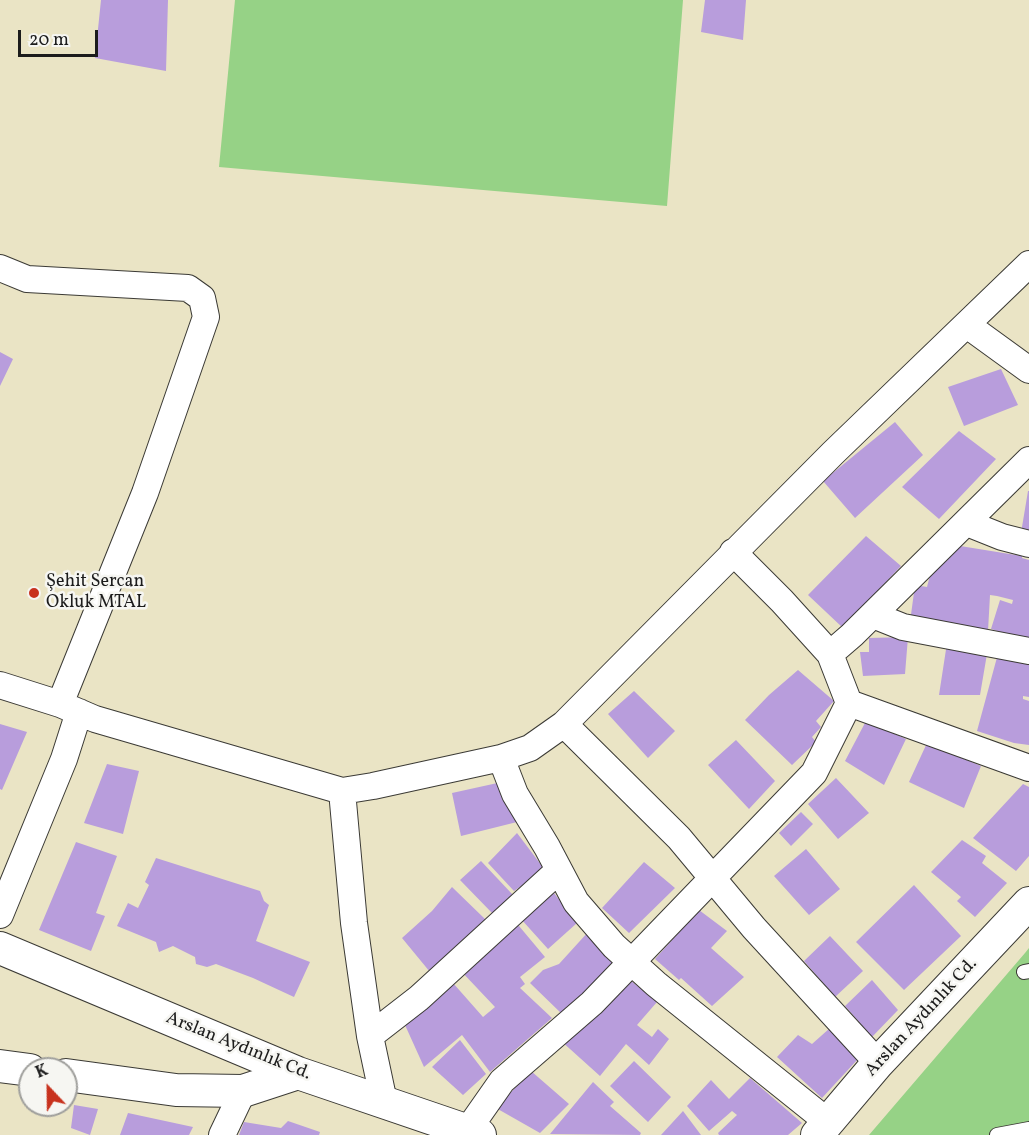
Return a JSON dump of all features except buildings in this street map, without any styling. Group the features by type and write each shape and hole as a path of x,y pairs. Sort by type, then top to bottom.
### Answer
{"street":[{"path":"0,685 95,719 342,790 374,786 501,758 530,748 564,724 833,453 1029,264"},
{"path":"0,268 27,279 188,288 202,298 206,317 69,708 64,759 0,915"},
{"path":"966,325 1029,370"},
{"path":"830,654 873,615 1029,460"},
{"path":"967,523 1002,537 1029,544"},
{"path":"473,1133 502,1081 592,1003 814,773 849,703 830,654 783,601 733,552"},
{"path":"873,615 903,627 1029,651"},
{"path":"849,703 1029,768"},
{"path":"564,724 679,838 711,879 878,1063"},
{"path":"501,758 515,794 576,902 614,946 822,1129"},
{"path":"342,790 354,923 370,1036 384,1102"},
{"path":"370,1036 419,998 559,870"},
{"name":"Arslan Aydınlık Cd.","path":"822,1129 878,1063 1029,903"},
{"name":"Arslan Aydınlık Cd.","path":"0,948 298,1073 473,1133"},
{"path":"0,1066 18,1068"},
{"path":"78,1077 176,1090 243,1091 298,1073"},
{"path":"222,1135 243,1091"}],"lane":[{"path":"997,1135 1029,1129"}],"green space":[{"path":"235,0 683,0 667,206 219,167"},
{"path":"1029,948 1029,1135 869,1135 1025,953"}],"place":[{"name":"Şehit Sercan Okluk MTAL","path":"34,593"}]}
